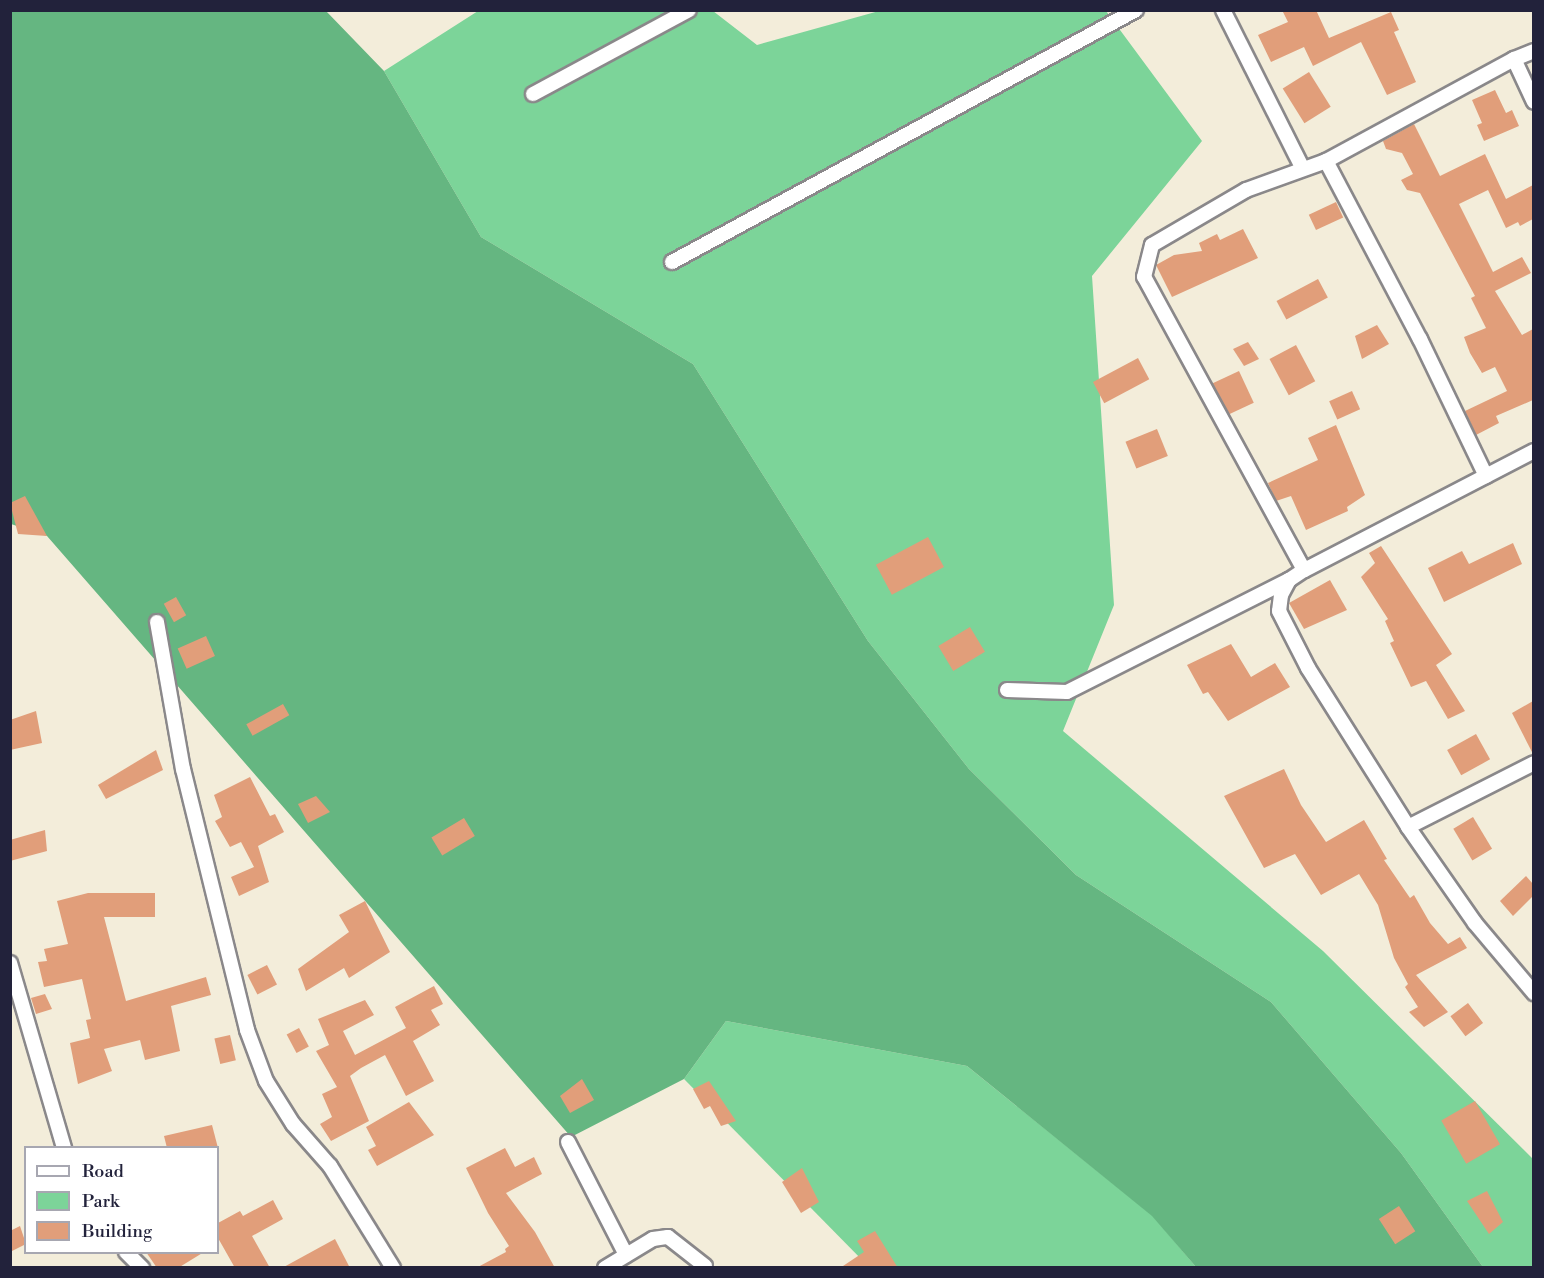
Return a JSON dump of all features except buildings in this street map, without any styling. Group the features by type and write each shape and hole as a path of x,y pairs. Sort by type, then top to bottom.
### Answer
{"street":[{"path":"533,94 689,10"},
{"path":"672,262 1136,10"},
{"path":"1223,10 1302,167"},
{"path":"1304,570 1144,277 1152,245 1246,190 1302,167 1326,161 1514,59 1533,51"},
{"path":"1514,59 1533,102"},
{"path":"1326,161 1420,339 1486,476"},
{"path":"1007,690 1067,692 1290,580 1304,570 1533,451"},
{"path":"1290,580 1281,595 1279,611 1308,668 1408,827 1475,923 1533,993"},
{"path":"158,622 183,769 247,1030 266,1081 293,1124 330,1166 393,1268"},
{"path":"1408,827 1533,763"},
{"path":"10,963 63,1146"},
{"path":"568,1142 626,1255"},
{"path":"605,1268 653,1239 668,1237 705,1266"},
{"path":"128,1254 142,1268"}],"green space":[{"path":"11,11 326,11 384,71 481,237 693,364 868,641 969,769 1076,875 1271,1002 1401,1153 1483,1267 1196,1267 1152,1216 967,1066 726,1021 684,1079 571,1137 47,536 11,524"},
{"path":"478,11 713,11 757,45 879,11 1106,11 1202,141 1092,276 1114,605 1063,731 1323,951 1533,1159 1533,1267 1483,1267 1401,1153 1271,1002 1076,875 969,769 868,641 693,364 481,237 384,71"},
{"path":"726,1021 967,1066 1153,1216 1196,1267 869,1267 684,1079"}]}
